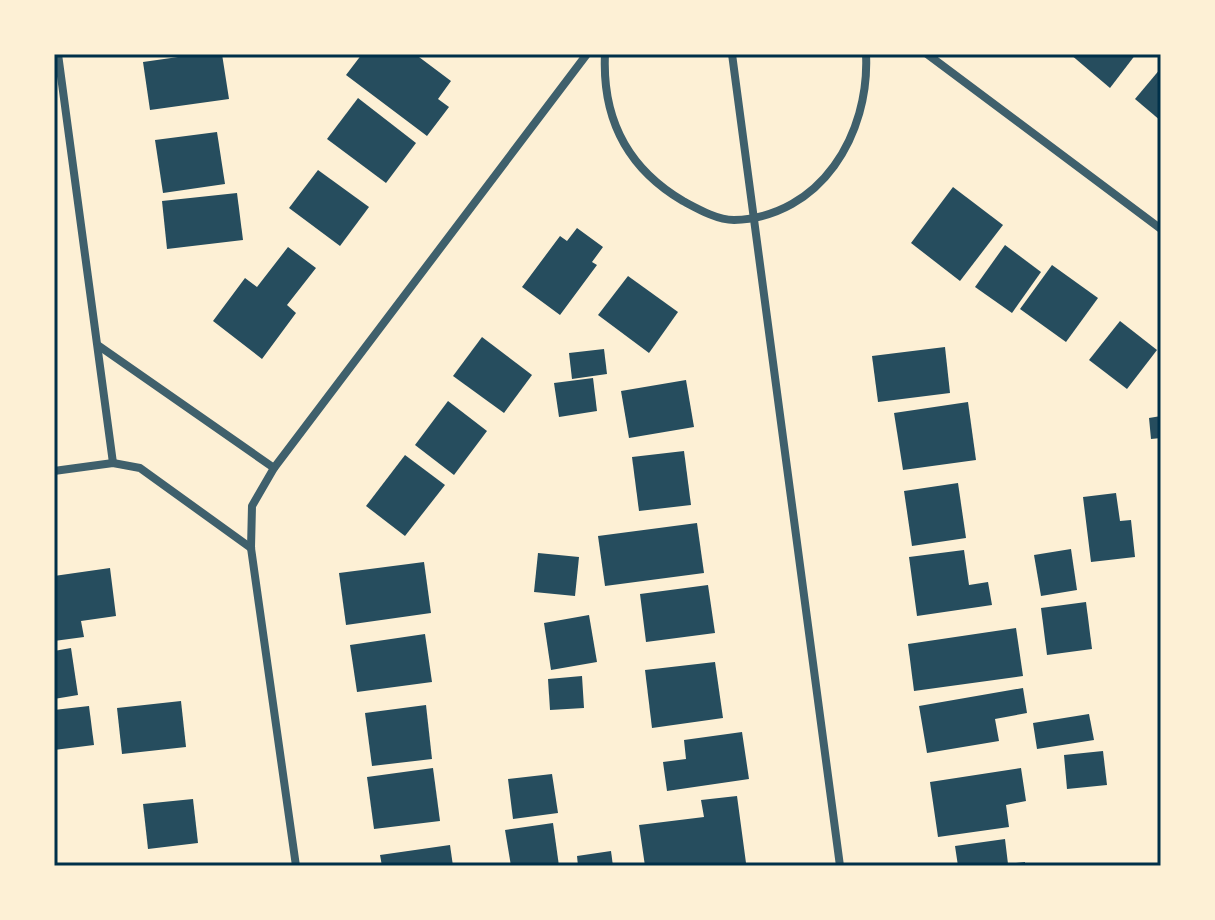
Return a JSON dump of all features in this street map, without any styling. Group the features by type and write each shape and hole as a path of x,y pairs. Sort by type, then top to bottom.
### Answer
{"street":[{"path":"58,54 113,463"},
{"path":"296,866 251,548 252,506 274,468 587,54"},
{"path":"605,54 608,99 618,132 634,162 667,191 701,211 732,220 772,214 806,195 840,161 859,121 867,80 866,54"},
{"path":"732,54 840,866"},
{"path":"927,54 1161,229"},
{"path":"99,346 274,468"},
{"path":"54,471 113,463 140,468 251,548"}],"building":[{"path":"222,54 229,99 150,110 143,62"},
{"path":"362,54 415,54 451,81 438,99 449,107 427,136 346,75"},
{"path":"1070,54 1136,54 1110,88"},
{"path":"1161,68 1161,121 1135,99"},
{"path":"358,98 416,143 386,183 327,139"},
{"path":"217,132 225,184 163,193 155,140"},
{"path":"318,170 369,207 340,246 289,208"},
{"path":"953,187 1003,225 960,281 911,243"},
{"path":"237,193 243,240 167,249 162,201"},
{"path":"577,228 603,247 592,262 597,265 560,315 522,287 560,236 567,241"},
{"path":"1005,245 1041,272 1012,313 975,287"},
{"path":"288,247 316,268 287,305 296,313 262,359 213,321 245,278 257,287"},
{"path":"1052,265 1098,298 1066,342 1020,309"},
{"path":"628,276 678,312 649,353 598,315"},
{"path":"1120,321 1157,350 1127,389 1089,360"},
{"path":"482,337 532,375 504,413 453,376"},
{"path":"945,347 950,393 878,402 872,356"},
{"path":"604,349 607,374 572,379 569,353"},
{"path":"593,378 597,411 559,417 554,383"},
{"path":"686,380 694,427 629,438 621,391"},
{"path":"448,401 487,431 454,475 415,445"},
{"path":"968,402 976,460 903,470 894,413"},
{"path":"1161,416 1161,438 1151,439 1149,418"},
{"path":"684,451 691,505 639,511 632,457"},
{"path":"405,455 445,485 405,536 366,506"},
{"path":"958,483 966,538 912,546 904,491"},
{"path":"1116,493 1120,521 1131,520 1135,557 1091,562 1083,497"},
{"path":"697,523 704,573 605,586 598,536"},
{"path":"1071,549 1077,590 1041,596 1034,555"},
{"path":"964,550 969,585 988,582 992,605 917,616 909,557"},
{"path":"538,553 579,557 575,596 534,592"},
{"path":"424,562 431,613 346,625 339,573"},
{"path":"110,568 116,616 81,621 84,637 54,641 54,576"},
{"path":"708,585 715,633 646,642 640,594"},
{"path":"1086,602 1092,649 1047,655 1041,608"},
{"path":"589,615 597,662 551,670 544,623"},
{"path":"1016,628 1023,676 914,691 908,644"},
{"path":"425,634 432,682 357,692 350,645"},
{"path":"71,648 78,695 54,699 54,651"},
{"path":"715,662 723,718 652,728 645,670"},
{"path":"582,676 584,708 550,710 548,679"},
{"path":"1023,688 1027,713 995,719 999,741 927,753 919,706"},
{"path":"181,701 186,747 122,754 117,708"},
{"path":"426,705 432,759 372,766 365,713"},
{"path":"89,706 94,745 54,750 54,710"},
{"path":"1089,714 1094,740 1037,749 1033,723"},
{"path":"742,732 749,779 667,791 663,762 686,759 684,740"},
{"path":"1103,751 1107,785 1067,789 1064,755"},
{"path":"433,768 440,821 374,829 367,777"},
{"path":"1021,768 1026,801 1006,805 1009,827 938,837 930,782"},
{"path":"552,774 558,813 513,819 508,779"},
{"path":"737,796 746,863 645,866 639,825 704,817 701,800"},
{"path":"193,799 198,843 148,849 143,804"},
{"path":"553,823 559,866 511,866 505,830"},
{"path":"1005,839 1008,864 1025,862 1025,866 958,866 955,846"},
{"path":"450,845 453,866 382,866 380,855"},
{"path":"611,851 613,866 578,866 577,856"}]}
